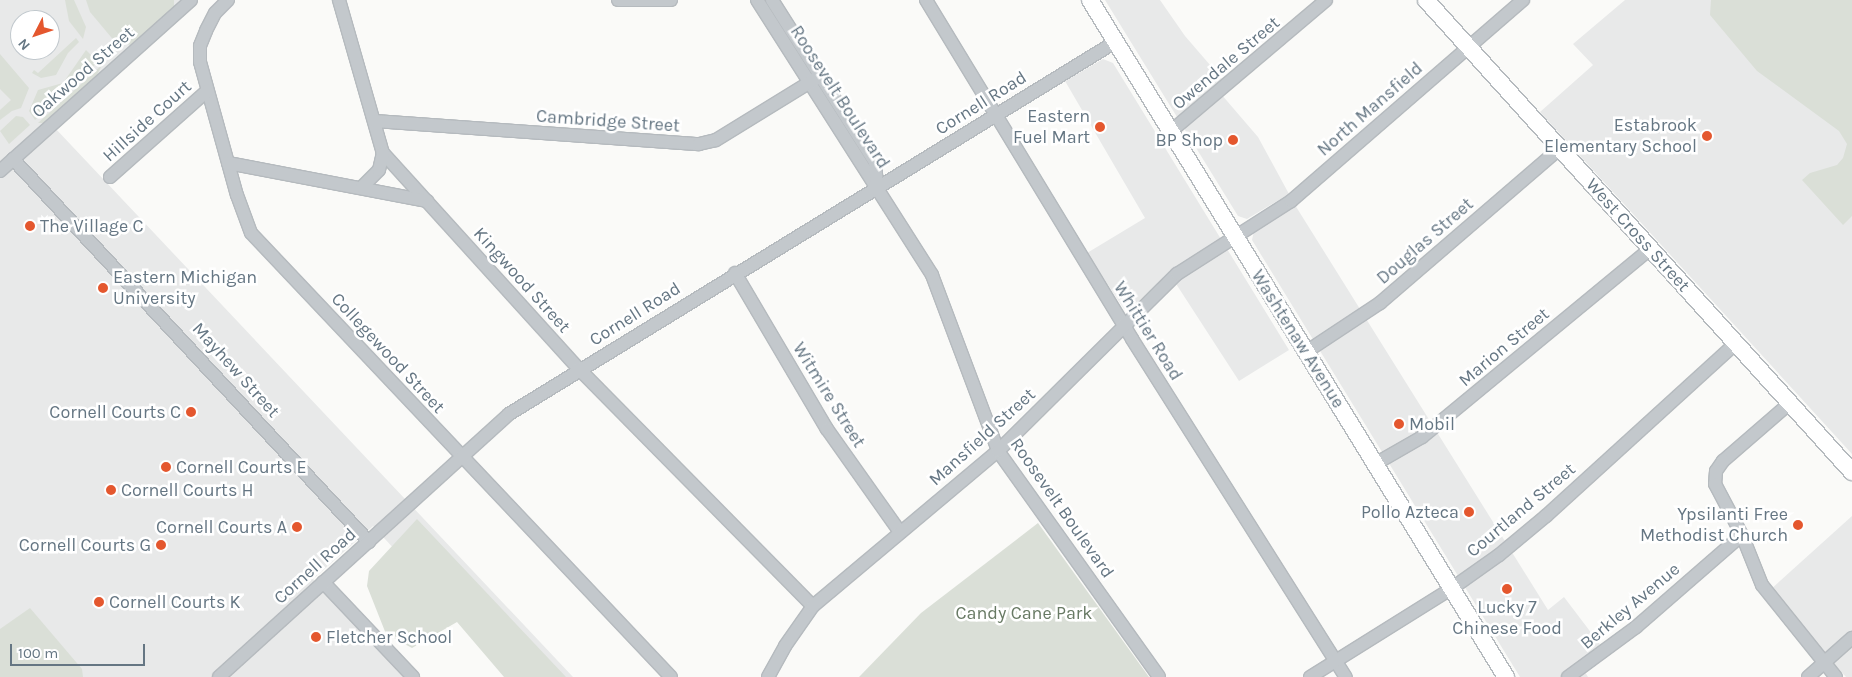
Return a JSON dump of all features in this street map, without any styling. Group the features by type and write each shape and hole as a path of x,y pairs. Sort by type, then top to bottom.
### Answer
{"main road":[{"name":"Washtenaw Avenue","path":"1090,0 1506,677"},
{"name":"West Cross Street","path":"1426,0 1852,472"}],"street":[{"name":"Oakwood Street","path":"0,171 191,0"},
{"name":"Collegewood Street","path":"228,0 215,13 200,46 200,62 228,163 251,233 461,458 671,677"},
{"path":"618,0 671,0"},
{"name":"Roosevelt Boulevard","path":"757,0 808,83 878,188 932,275 998,450 1159,677"},
{"name":"Roosevelt Boulevard","path":"772,0 875,162 878,188"},
{"name":"Whittier Road","path":"926,0 1124,325 1346,677"},
{"name":"Owendale Street","path":"1170,132 1326,0"},
{"name":"North Mansfield","path":"1234,236 1291,200 1523,0"},
{"name":"Kingwood Street","path":"342,1 383,153 579,369 813,606"},
{"name":"Cornell Road","path":"219,677 509,414 579,369 1115,42"},
{"name":"Cambridge Street","path":"375,121 699,144 716,140 820,76"},
{"name":"Hillside Court","path":"110,177 207,91"},
{"name":"Douglas Street","path":"1306,352 1380,303 1560,148"},
{"path":"362,187 379,170 383,153"},
{"name":"Mayhew Street","path":"13,159 369,542"},
{"path":"228,163 362,187 427,202"},
{"name":"Mansfield Street","path":"768,677 784,646 813,606 998,450 1124,325 1188,265 1234,236"},
{"name":"Marion Street","path":"1375,464 1422,437 1650,248"},
{"name":"Witmire Street","path":"736,273 827,429 900,532"},
{"name":"Courtland Street","path":"1310,677 1451,589 1546,516 1736,343"},
{"path":"1790,403 1716,470 1715,484 1742,535 1770,597 1836,677"},
{"name":"Berkley Avenue","path":"1568,677 1636,627 1742,535"},
{"path":"323,582 413,677"},
{"path":"1808,677 1852,638"}],"shaded area":[{"name":"Eastern Michigan University","path":"0,0 182,0 55,128 573,677 512,677 373,526 313,579 403,677 0,677"},
{"path":"1105,0 1160,0 1185,36 1223,80 1215,87 1258,137 1289,194 1247,219 1238,216"},
{"name":"Estabrook Elementary School","path":"1625,0 1852,0 1852,454 1540,112 1593,65 1573,44"},
{"path":"1103,59 1113,63 1289,350 1239,381 1169,273 1131,308 1124,309 1087,253 1145,218 1065,81"},
{"path":"1295,205 1548,610 1564,597 1605,651 1582,667 1588,677 1520,677 1252,240 1254,231"},
{"path":"1852,516 1852,677 1846,677 1769,591"}],"green space":[{"path":"65,0 74,0 86,27 83,39 69,21"},
{"path":"86,0 174,0 174,7 132,45 116,43 90,12"},
{"path":"1711,0 1852,0 1852,216 1843,225 1802,180 1810,173 1837,165 1843,158 1847,144 1839,131 1757,71 1710,15"},
{"path":"76,38 79,42 68,53 56,75 41,78 32,73 34,70 38,73 52,60 60,60 60,53"},
{"path":"86,50 98,62 35,120 29,111 38,90 63,83"},
{"path":"0,54 29,88 21,108 12,111 0,120 0,110 11,100 0,89"},
{"path":"102,65 97,75 43,123 38,123"},
{"path":"16,116 23,117 30,125 9,144 0,131"},
{"path":"417,519 566,677 504,677 457,622 412,648 386,634 367,586 369,571"},
{"name":"Candy Cane Park","path":"1038,523 1149,677 859,677 921,613"},
{"path":"30,608 82,669 83,677 0,677 0,629"}],"place":[{"name":"Eastern Fuel Mart","path":"1100,127"},
{"name":"Estabrook Elementary School","path":"1707,136"},
{"name":"BP Shop","path":"1233,140"},
{"name":"The Village C","path":"30,226"},
{"name":"Eastern Michigan University","path":"103,288"},
{"name":"Cornell Courts C","path":"191,412"},
{"name":"Mobil","path":"1399,424"},
{"name":"Cornell Courts E","path":"166,467"},
{"name":"Cornell Courts H","path":"111,490"},
{"name":"Pollo Azteca","path":"1469,512"},
{"name":"Ypsilanti Free Methodist Church","path":"1798,525"},
{"name":"Cornell Courts A","path":"297,527"},
{"name":"Cornell Courts G","path":"161,545"},
{"name":"Lucky 7 Chinese Food","path":"1507,589"},
{"name":"Cornell Courts K","path":"99,602"},
{"name":"Fletcher School","path":"316,637"}]}
